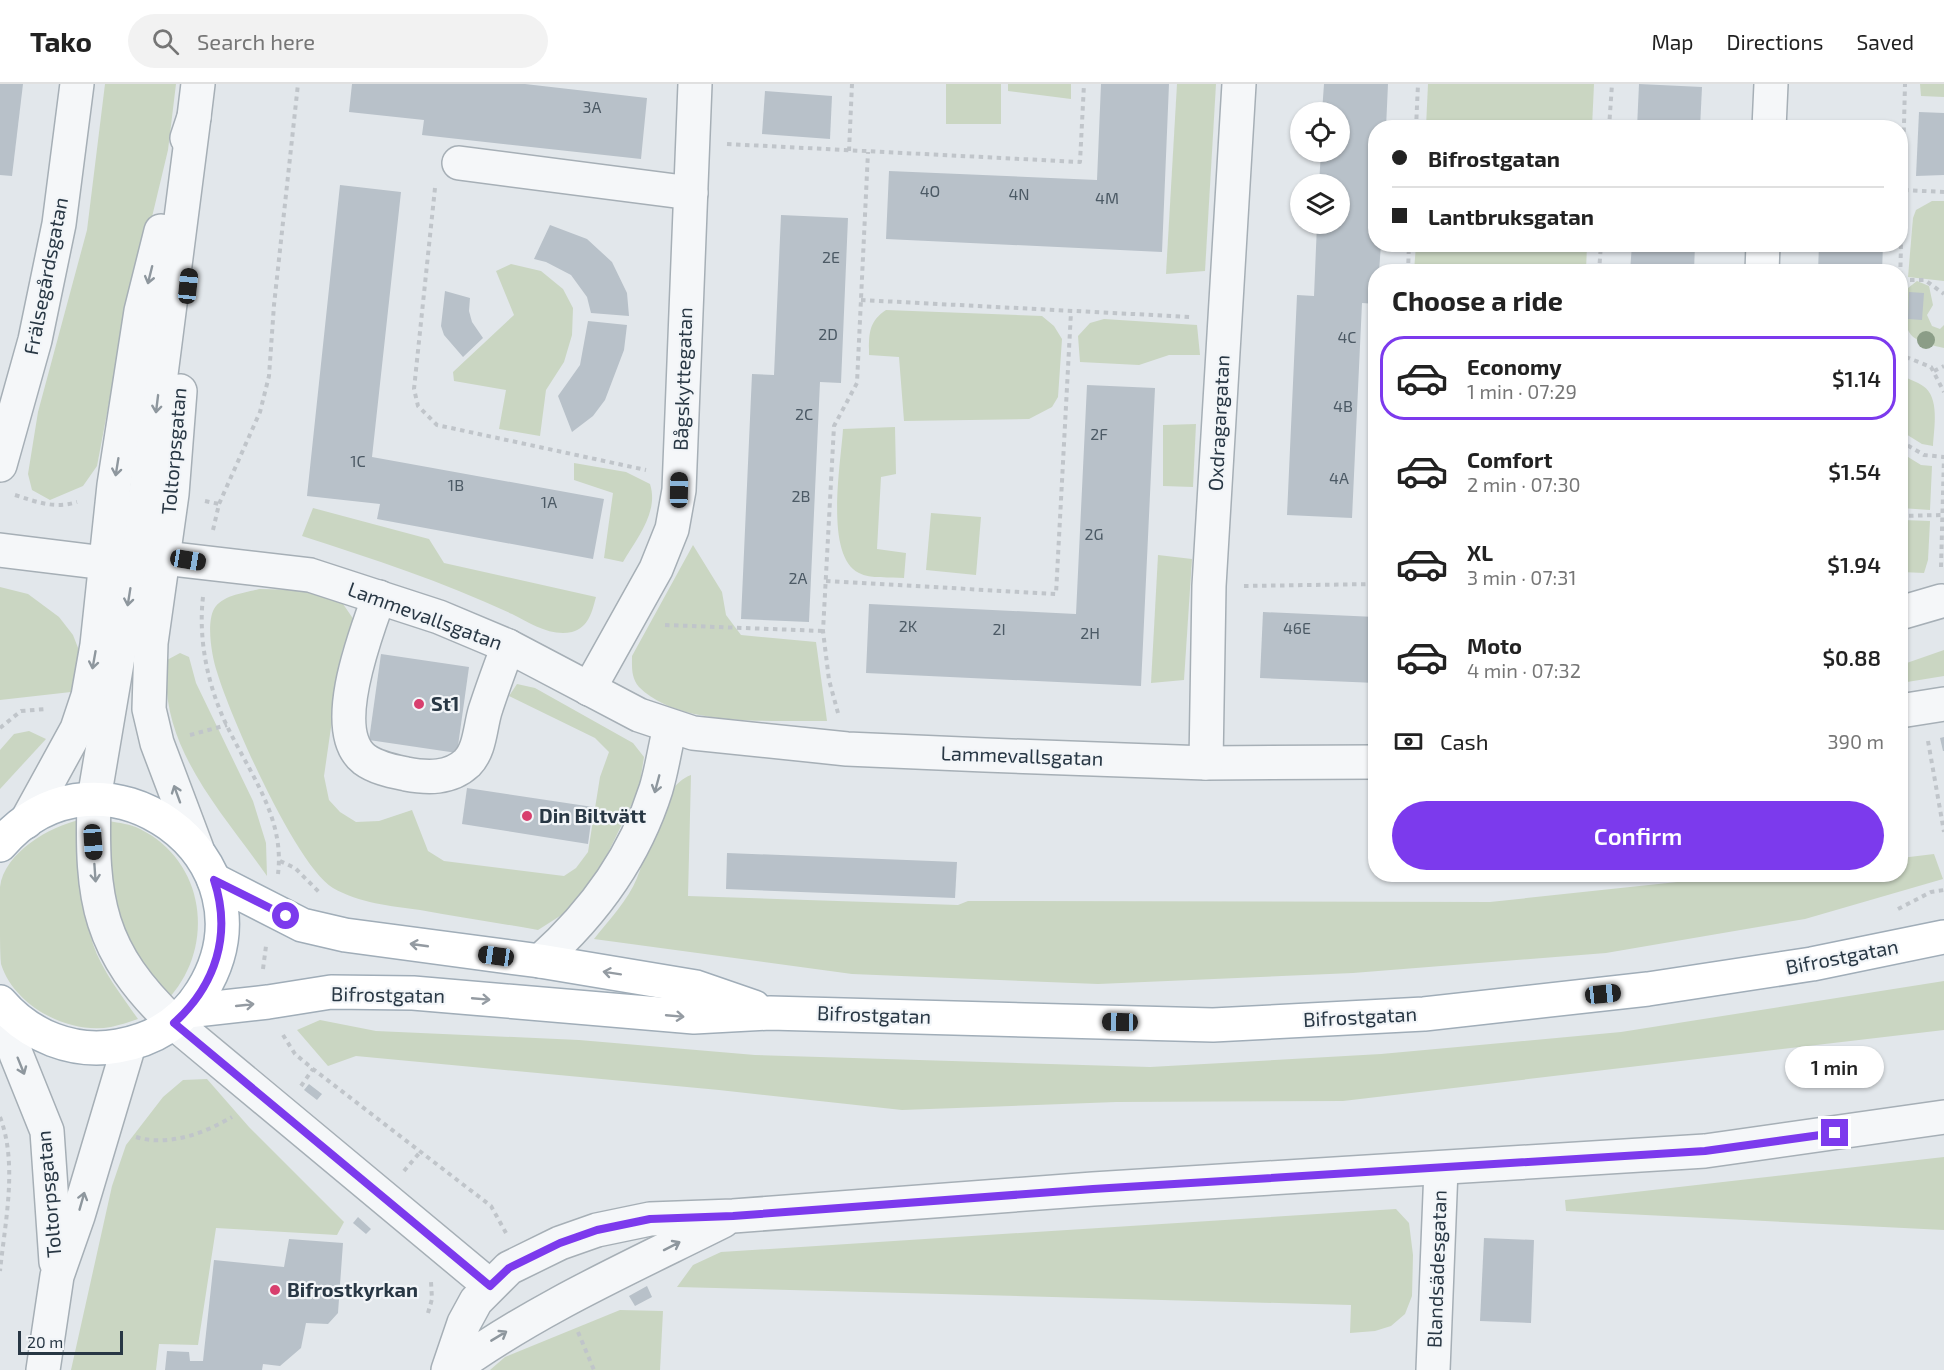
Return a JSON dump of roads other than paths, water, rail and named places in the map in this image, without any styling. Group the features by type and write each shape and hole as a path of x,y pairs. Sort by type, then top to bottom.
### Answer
{"main road":[{"path":"0,845 26,822 58,805 94,799 124,802 152,812 184,834 197,849 214,880 222,914 219,949 207,983 180,1017 139,1043 95,1048 62,1044 32,1030 3,1006"},
{"name":"Bifrostgatan","path":"214,880 302,925 345,935 540,962 696,987 770,1012"},
{"name":"Bifrostgatan","path":"180,1017 331,992 413,993 694,1017 770,1012 1213,1025 1424,1014 1648,989 1812,964 1944,937"}],"street":[{"name":"Frälsegårdsgatan","path":"0,465 35,340 59,224 77,84"},
{"name":"Toltorpsgatan","path":"26,822 76,729 88,696 97,645 105,563 141,311 177,172 194,117 198,84"},
{"name":"Bågskyttegatan","path":"589,689 656,569 672,529 679,477 696,84"},
{"name":"Oxdragargatan","path":"1206,763 1209,586 1239,84"},
{"path":"1769,120 1771,84"},
{"name":"Toltorpsgatan","path":"194,117 199,174 164,558 151,643 149,709 157,743 197,849"},
{"path":"194,117 146,491 94,799 95,880 99,911 110,941 134,981 180,1017 490,1286"},
{"path":"459,163 691,193"},
{"path":"0,550 105,563"},
{"name":"Lammevallsgatan","path":"164,558 310,575 379,597 440,617 508,646 639,715 670,727 731,739 847,749 1206,763 1368,762"},
{"path":"379,597 361,649 347,722 352,742 363,758 384,769 426,777 450,773 467,762 478,743 484,714 508,646"},
{"path":"1908,611 1941,601"},
{"path":"540,962 574,931 613,881 638,835 656,789 670,727"},
{"name":"Toltorpsgatan","path":"3,1006 16,1054 47,1131 57,1276"},
{"name":"Toltorpsgatan","path":"43,1370 57,1276 78,1216 129,1044"},
{"path":"450,1370 464,1323 476,1301 521,1260 597,1230 650,1219 733,1216 1093,1189 1705,1151 1944,1118"},
{"name":"Blandsädesgatan","path":"1433,1370 1441,1169"},
{"path":"450,1370 496,1338 548,1309 733,1216"}],"place":[{"name":"St1","path":"419,704"},
{"name":"Din Biltvätt","path":"527,816"},
{"name":"Bifrostkyrkan","path":"275,1290"}]}
